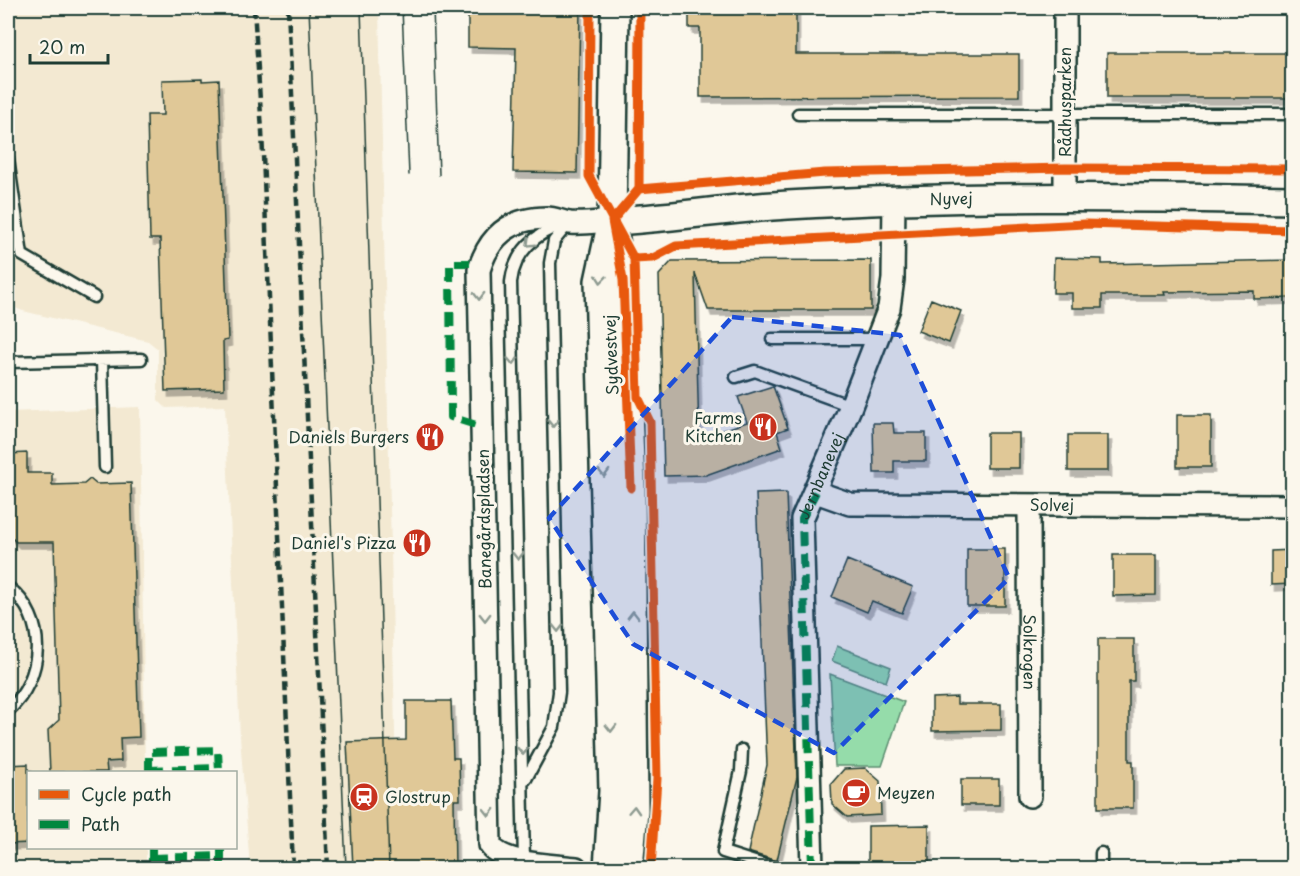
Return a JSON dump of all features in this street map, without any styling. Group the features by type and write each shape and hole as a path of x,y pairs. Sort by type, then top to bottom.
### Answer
{"street":[{"name":"Sydvestvej","path":"608,868 613,780 600,281 612,221 615,8"},
{"name":"Rådhusparken","path":"1065,8 1065,196"},
{"name":"Nyvej","path":"612,221 785,205 894,200 1065,196 1293,200"},
{"name":"Jernbanevej","path":"812,868 802,519 816,492 879,339 892,295 894,200"},
{"name":"Banegårdspladsen","path":"576,868 524,861 495,853 489,836 479,270 491,240 505,229 524,221 547,218 569,223 612,221"},
{"name":"Sydvestvej","path":"612,221 623,280 631,488 634,810 629,868"},
{"name":"Solvej","path":"816,492 833,500 850,504 1293,506"},
{"name":"Solkrogen","path":"1029,506 1030,796"}],"lane":[{"path":"798,114 1293,114"},
{"path":"8,159 22,255 93,297"},
{"name":"Banegårdspladsen","path":"524,861 511,282 514,267 525,248 540,234 569,223"},
{"name":"Banegårdspladsen","path":"524,785 554,727 559,701 550,263 554,241 569,223"},
{"path":"772,339 879,339"},
{"path":"8,362 141,359"},
{"path":"102,360 105,467"},
{"path":"736,377 755,371 851,406"},
{"path":"8,587 22,602 30,616 37,646 32,677 25,691 8,711"},
{"path":"742,750 741,771 723,852 773,868 812,868"},
{"path":"1101,853 1101,868"}],"highlighted area":[{"path":"732,317 900,335 1009,578 834,753 633,644 549,518"}],"shaded area":[{"path":"8,8 379,8 398,868 250,868 240,736 225,406 166,408 158,400 158,349 148,341 23,311 8,305"},
{"path":"140,407 145,771 27,771 27,849 146,849 146,861 8,866 8,412"}],"green space":[{"path":"837,646 891,667 886,682 832,661"},
{"path":"830,674 904,702 882,766 835,766"}],"building":[{"path":"468,8 580,8 577,173 513,172 516,48 468,47"},
{"path":"689,8 796,8 796,54 1019,54 1019,96 700,97 700,28 689,28"},
{"path":"1107,53 1293,53 1293,98 1107,98"},
{"path":"202,79 202,81 219,80 228,340 223,341 224,389 165,391 160,239 150,239 147,115 163,115 162,80"},
{"path":"1054,258 1102,259 1102,264 1293,260 1293,298 1254,299 1254,291 1164,292 1165,295 1102,295 1102,308 1072,308 1072,293 1053,293"},
{"path":"871,260 871,310 708,310 695,273 699,438 747,422 738,397 773,386 788,428 777,432 782,448 706,475 664,476 659,275 672,261"},
{"path":"931,299 961,311 949,343 918,331"},
{"path":"1177,415 1211,415 1211,467 1177,467"},
{"path":"873,423 893,423 894,433 926,433 926,461 894,461 894,473 874,473"},
{"path":"987,433 1019,433 1019,468 987,468"},
{"path":"1068,435 1108,435 1108,471 1068,471"},
{"path":"27,453 27,473 52,473 52,485 84,484 90,479 96,484 131,483 139,737 120,738 121,761 106,762 107,771 50,771 48,730 59,720 54,542 16,542 8,534 8,454"},
{"path":"786,493 797,777 777,860 774,860 748,852 767,765 756,494"},
{"path":"967,549 1005,549 1005,606 967,606"},
{"path":"1293,550 1293,584 1271,585 1271,551"},
{"path":"1113,555 1156,555 1156,595 1113,596"},
{"path":"847,560 913,587 902,613 872,601 867,612 832,597"},
{"path":"1098,639 1134,639 1134,681 1129,681 1129,761 1133,761 1133,808 1098,808"},
{"path":"957,697 957,704 1001,704 1001,730 932,731 932,698"},
{"path":"406,701 451,701 453,758 459,758 460,800 454,800 455,868 353,868 347,742 406,740"},
{"path":"28,764 27,843 8,844 8,765"},
{"name":"Meyzen","path":"865,768 880,781 881,815 847,817 832,804 831,784 844,769"},
{"path":"961,779 999,779 999,805 961,805"},
{"path":"929,825 929,868 868,868 868,826"}],"tram line":[{"path":"309,8 346,868"},
{"path":"361,8 389,868"},
{"path":"402,8 409,175"},
{"path":"433,8 439,175"}],"railway":[{"path":"254,8 262,131 293,868"},
{"path":"288,8 328,868"}],"marked path":[{"path":"470,263 450,263 451,417 482,427"},
{"path":"812,868 802,519 816,492"},
{"path":"149,771 149,752 218,750 219,771"},
{"path":"149,770 218,768"},
{"path":"152,849 152,868"},
{"path":"221,849 221,868"},
{"path":"152,858 221,856"}],"cycle path":[{"path":"590,8 589,176 634,259"},
{"path":"612,221 639,189 640,8"},
{"path":"639,189 825,173 1065,168 1292,169"},
{"path":"612,221 623,280 631,488"},
{"path":"651,868 657,779 650,422 638,397 634,259 653,258 676,246 1085,224 1292,230"}],"place":[{"name":"Farms Kitchen","path":"763,427"},
{"name":"Daniels Burgers","path":"430,437"},
{"name":"Daniel's Pizza","path":"417,543"},
{"name":"Meyzen","path":"856,793"},
{"name":"Glostrup","path":"364,797"}]}
